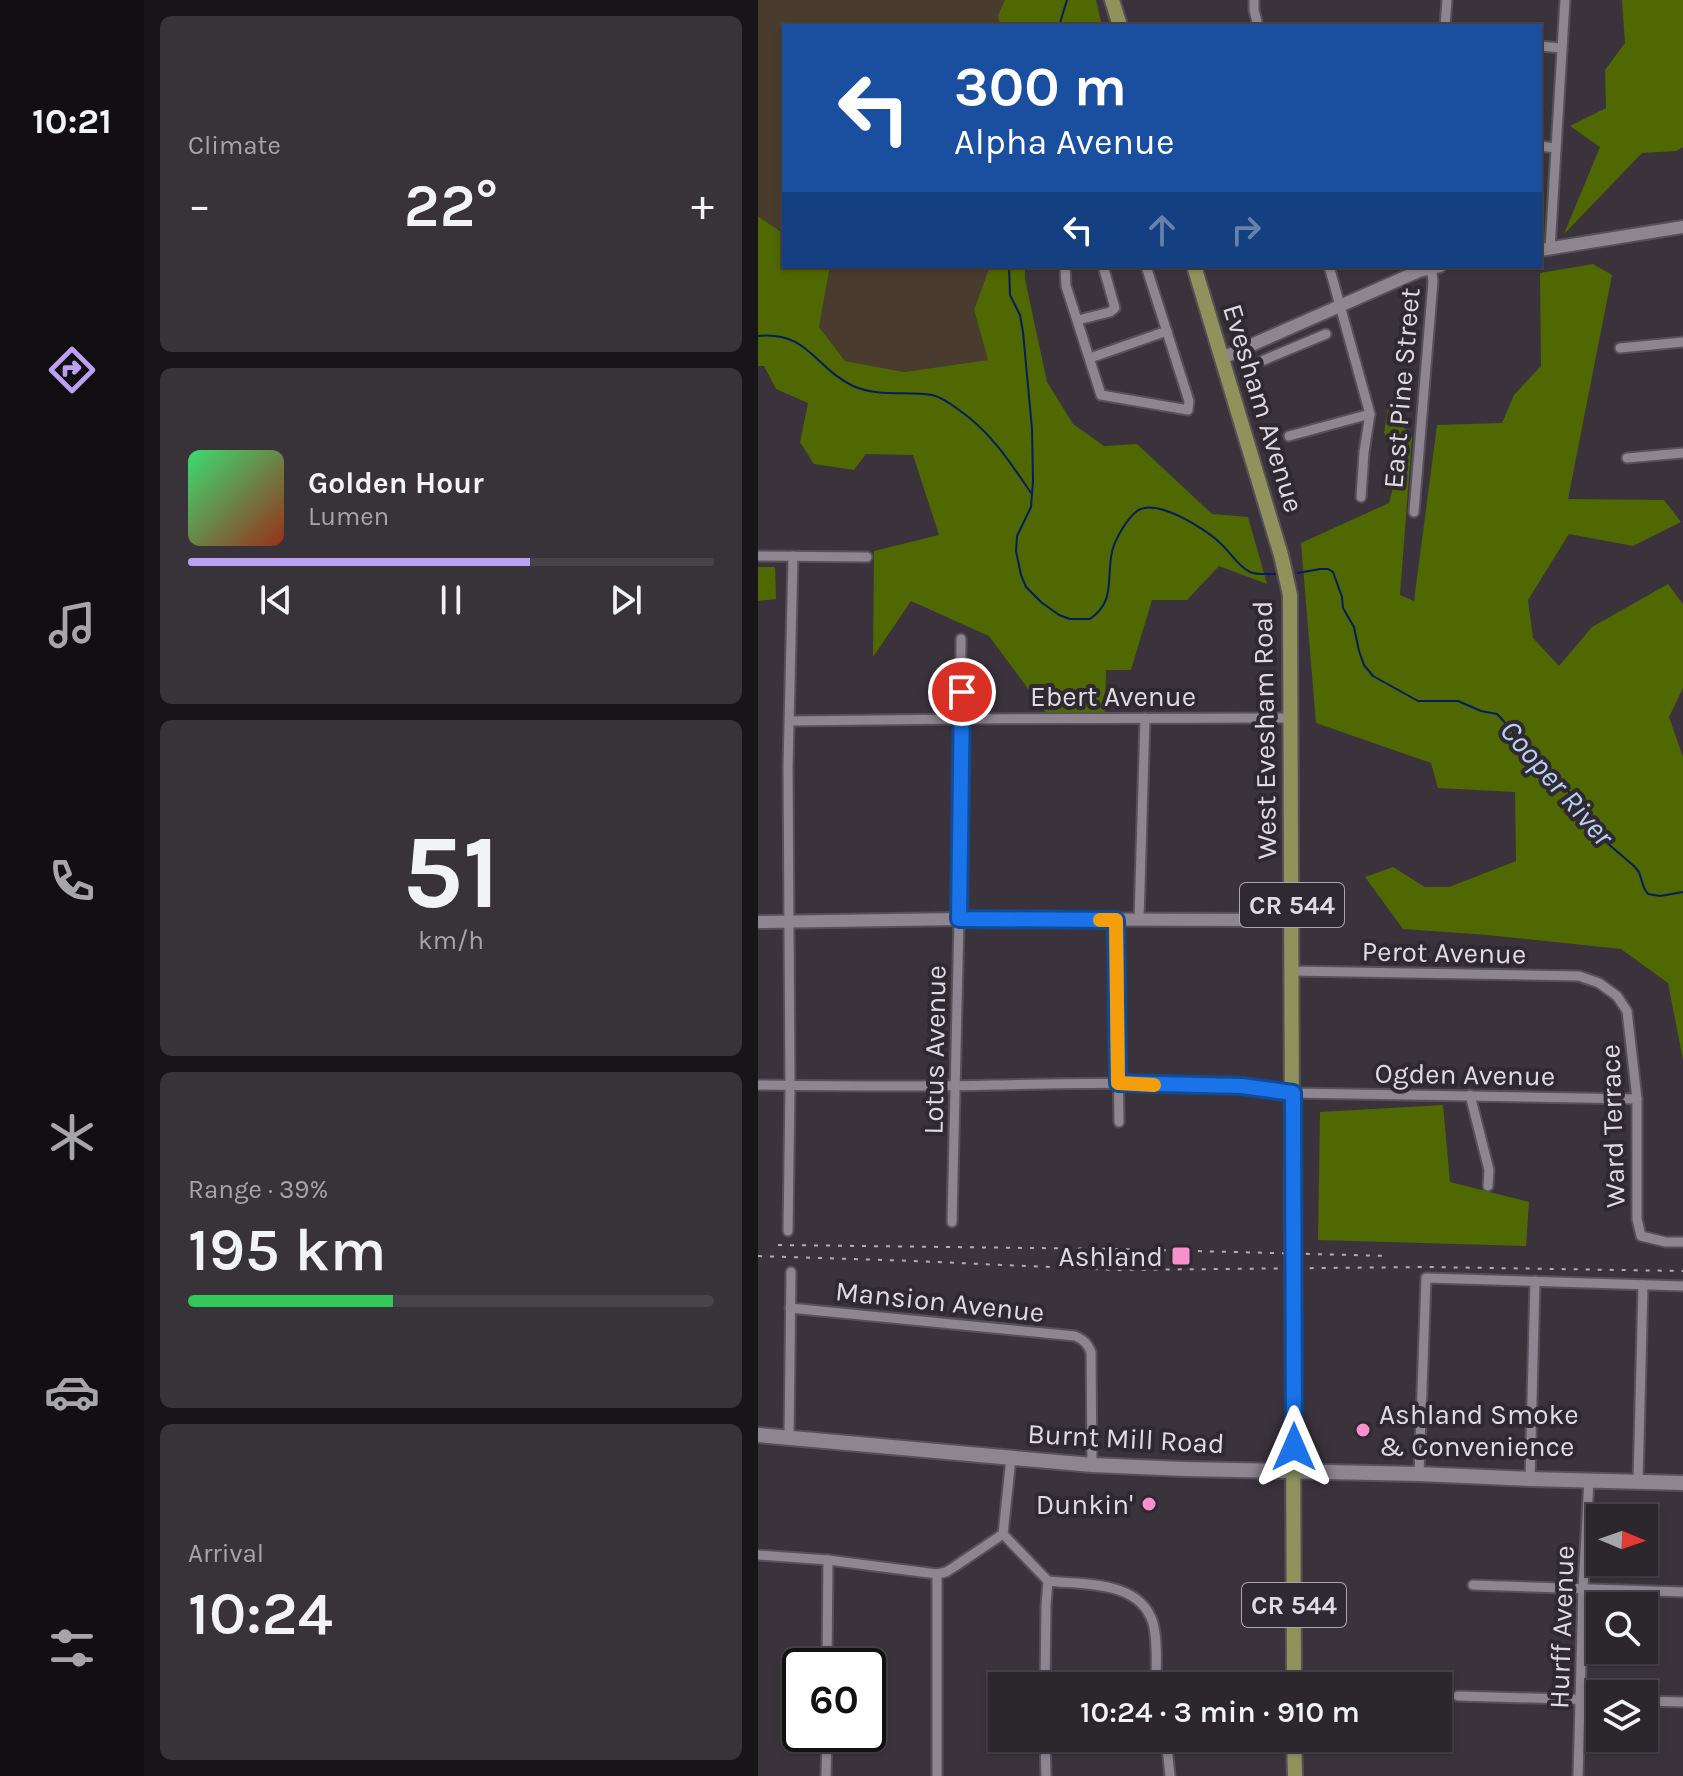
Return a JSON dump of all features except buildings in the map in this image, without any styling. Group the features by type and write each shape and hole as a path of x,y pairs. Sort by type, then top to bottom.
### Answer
{"main road":[{"path":"1112,0 1119,24"},
{"name":"Evesham Avenue","path":"1195,268 1283,564"},
{"name":"West Evesham Road","path":"1283,564 1290,595 1294,1472"},
{"name":"Burnt Mill Road","path":"758,1435 1092,1465 1683,1483"},
{"name":"CR 544","path":"1294,1472 1294,1672"},
{"path":"1294,1752 1295,1776"}],"street":[{"path":"1254,0 1258,24"},
{"path":"1445,24 1447,0"},
{"path":"1565,0 1545,249 1683,227"},
{"path":"1542,46 1561,48"},
{"path":"1542,146 1555,148"},
{"path":"1065,268 1066,286 1101,395 1188,410 1189,401 1147,268"},
{"path":"1078,320 1115,308 1104,268"},
{"path":"1330,268 1370,414 1361,497"},
{"path":"1222,358 1430,268"},
{"name":"East Pine Street","path":"1414,512 1434,268"},
{"path":"1286,330 1294,347"},
{"path":"1090,358 1167,331"},
{"path":"1264,360 1326,334"},
{"path":"1620,348 1683,342"},
{"path":"1289,436 1370,414"},
{"path":"1627,458 1683,453"},
{"path":"758,556 867,557"},
{"path":"788,1231 788,768 793,556"},
{"name":"Lotus Avenue","path":"952,1222 961,639"},
{"path":"1139,919 1145,718"},
{"name":"Ebert Avenue","path":"790,721 1291,718"},
{"path":"1116,920 1119,1122"},
{"path":"758,922 1292,920"},
{"name":"Perot Avenue","path":"1292,971 1579,976 1593,981"},
{"name":"Ward Terrace","path":"1593,981 1617,996 1627,1011 1637,1099 1637,1219 1641,1236 1666,1242 1683,1242"},
{"name":"Ogden Avenue","path":"758,1085 1118,1083 1242,1086 1293,1093 1637,1099"},
{"path":"1470,1095 1489,1170 1488,1186"},
{"path":"789,1438 791,1272"},
{"path":"1419,1474 1426,1278 1683,1286"},
{"path":"1530,1479 1535,1281"},
{"path":"1638,1482 1643,1285"},
{"name":"Mansion Avenue","path":"790,1308 1075,1336 1084,1340 1091,1352 1092,1465"},
{"path":"1011,1458 1003,1534 1048,1581 1111,1588 1129,1593 1140,1601 1152,1622 1156,1672"},
{"name":"Hurff Avenue","path":"1578,1776 1589,1480"},
{"path":"758,1555 828,1560 937,1574 946,1572 1003,1534"},
{"path":"827,1648 828,1560"},
{"path":"937,1574 937,1776"},
{"path":"1045,1672 1048,1581"},
{"path":"1473,1585 1683,1592"},
{"path":"1458,1696 1586,1699"},
{"path":"1658,1701 1683,1702"},
{"path":"826,1776 827,1752"},
{"path":"1045,1752 1046,1776"},
{"path":"1166,1752 1170,1776"}],"shaded area":[{"path":"758,0 1005,0 998,15 1000,24 782,24 782,233 758,216"},
{"path":"830,268 989,268 974,310 988,360 904,372 845,361 819,327"}],"green space":[{"path":"1005,0 1096,0 1102,24 1000,24 998,15"},
{"path":"1622,0 1683,0 1683,147 1676,151 1642,153 1564,234 1600,147 1570,126 1606,108 1605,70 1625,43"},
{"path":"758,216 782,233 782,268 830,268 819,327 845,361 904,372 988,360 974,310 989,268 1025,268 1047,382 1073,424 1104,446 1137,444 1212,514 1248,517 1267,584 1219,566 1187,600 1152,600 1131,670 1106,670 1105,721 1052,721 989,636 911,601 873,657 874,551 939,535 913,455 866,454 854,470 814,464 800,442 808,403 776,389 764,366 758,366"},
{"path":"1593,264 1612,275 1568,499 1664,500 1681,522 1633,546 1569,534 1528,600 1533,638 1559,666 1592,627 1668,584 1683,604 1683,688 1669,717 1683,757 1683,1060 1668,983 1621,949 1403,929 1365,877 1393,867 1425,887 1449,887 1516,861 1515,792 1438,788 1431,763 1316,723 1301,543 1389,503 1401,457 1384,433 1388,408 1412,437 1400,595 1414,601 1437,425 1502,423 1514,395 1541,366 1540,273"},
{"path":"758,567 775,567 776,599 758,601"},
{"path":"1443,1105 1450,1182 1529,1202 1526,1246 1318,1240 1320,1112"}],"waterway":[{"path":"1060,24 1067,0"},
{"name":"Cooper River","path":"1009,268 1010,295 1020,315 1023,332 1032,429 1031,507 1017,536 1016,551 1026,587 1059,615 1070,619 1090,619 1104,605 1107,597 1110,562 1118,536 1133,515 1145,508 1168,511 1192,523 1219,542 1250,572 1275,574"},
{"name":"Cooper River","path":"758,336 775,336 800,345 853,386 882,393 932,395 946,401 990,438 1031,493"},
{"name":"Cooper River","path":"1298,573 1320,569 1333,572 1343,608 1354,627 1364,665 1373,676 1418,701 1458,701 1497,714 1536,765 1560,777 1562,785 1581,805 1594,828 1639,872 1648,894 1660,896 1683,892"}],"railway":[{"path":"778,1245 1390,1256"},
{"path":"758,1256 1116,1270 1426,1267 1683,1271"}],"slow traffic":[{"path":"1100,920 1116,920 1118,1083 1154,1085"}],"place":[{"name":"Ashland","path":"1181,1256"},
{"name":"Ashland Smoke & Convenience","path":"1363,1430"},
{"name":"Dunkin'","path":"1149,1504"}],"route":[{"path":"962,692 959,919 1116,920 1118,1083 1242,1086 1293,1093 1294,1447"}]}
